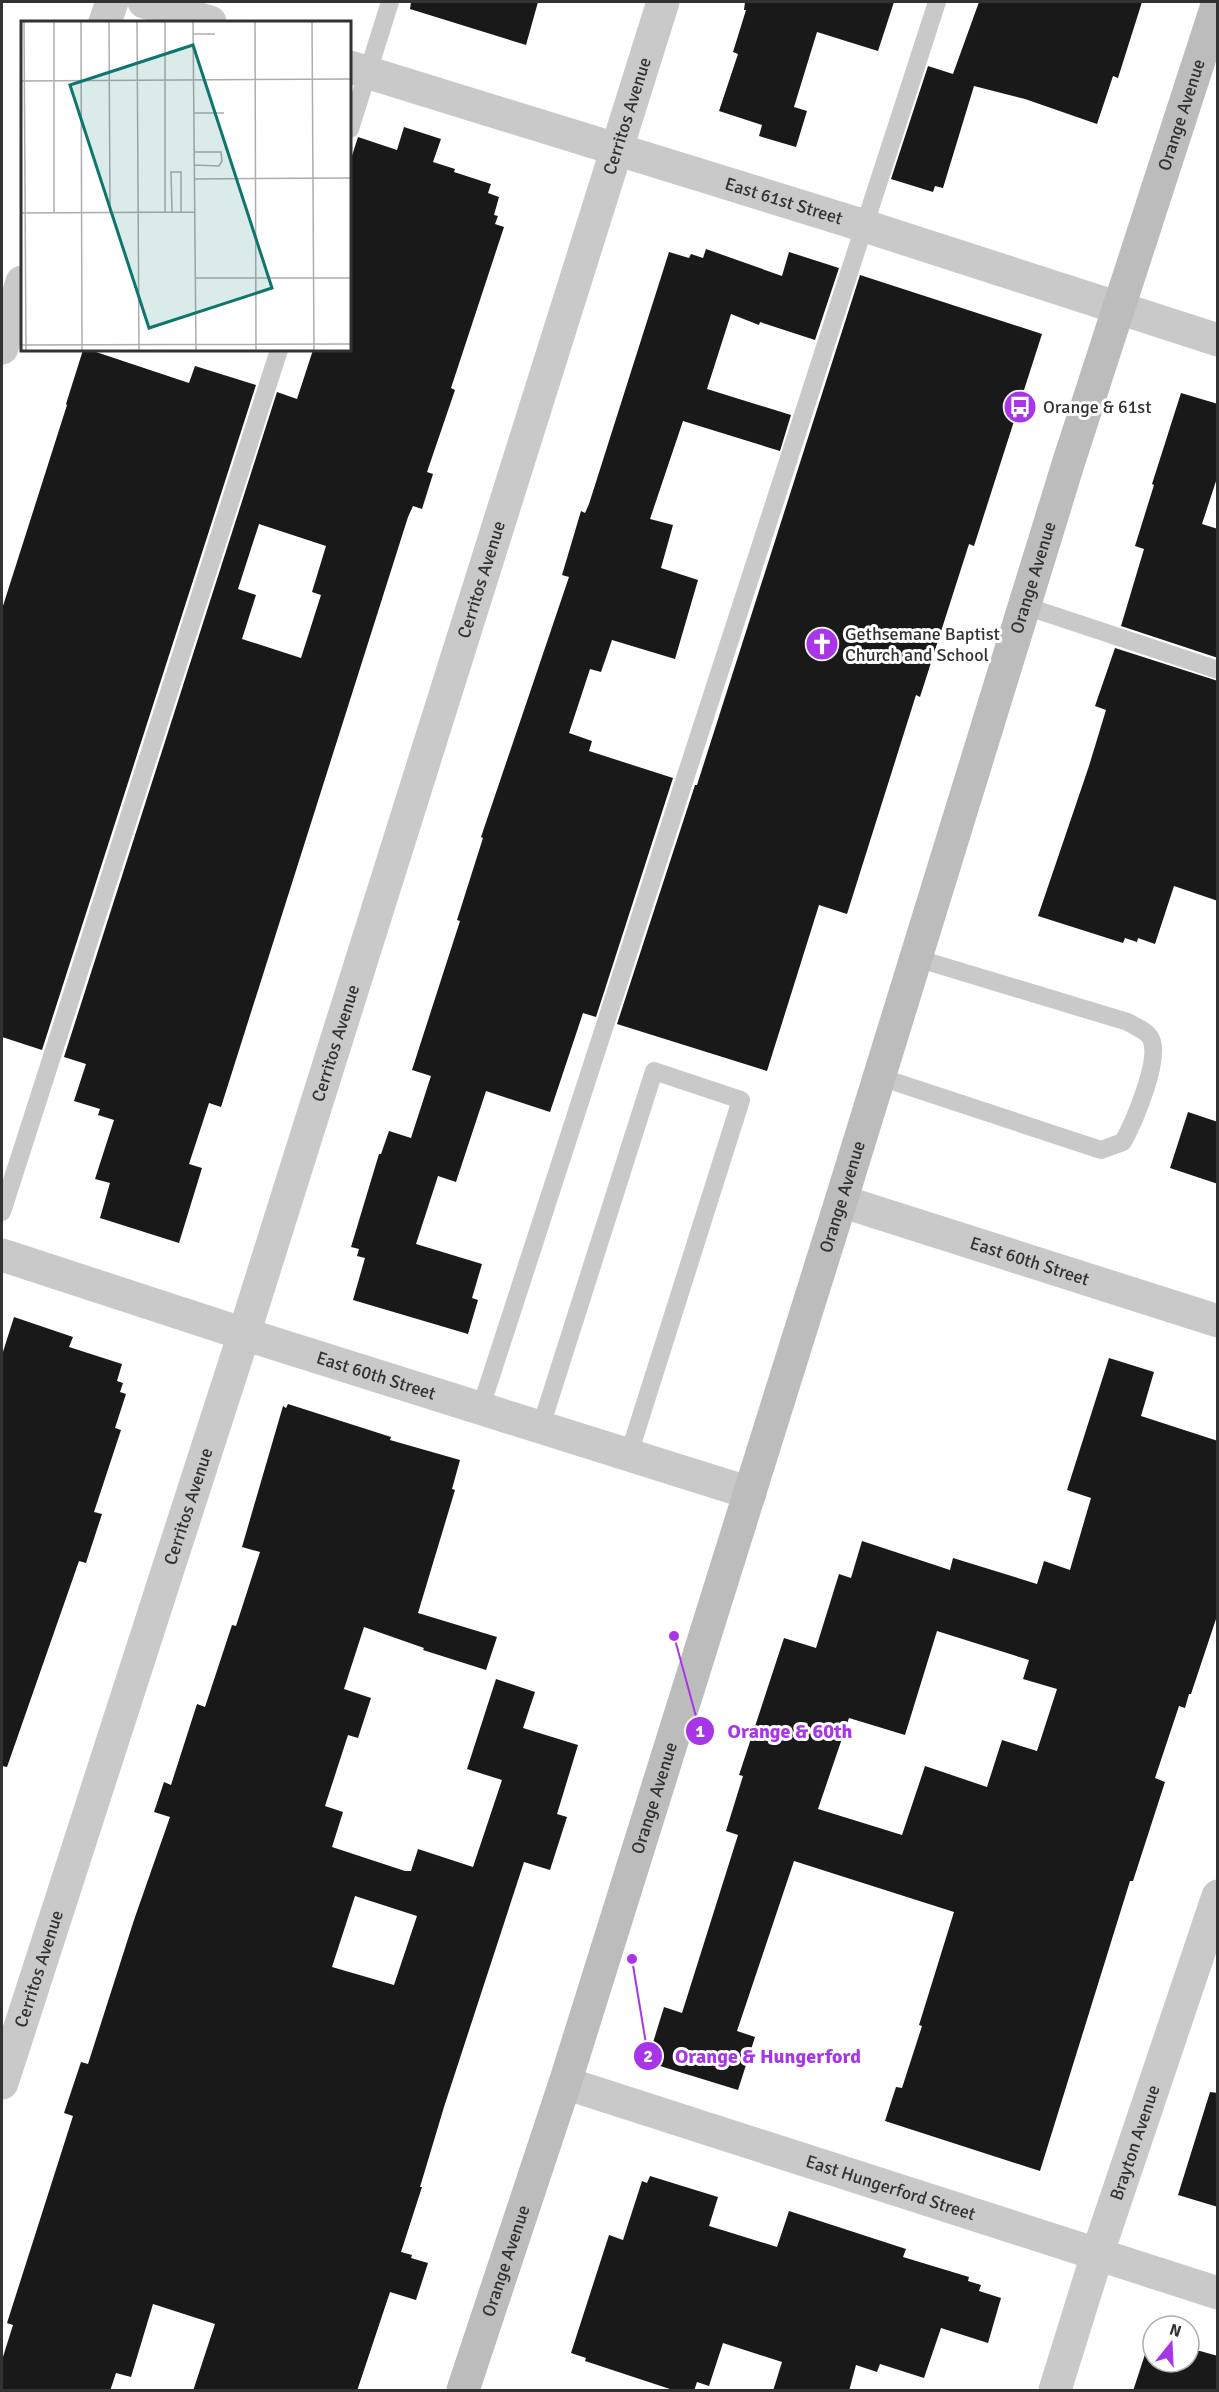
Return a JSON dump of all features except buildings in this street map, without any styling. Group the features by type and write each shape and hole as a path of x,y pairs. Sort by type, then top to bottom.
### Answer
{"street":[{"path":"105,21 112,2"},
{"path":"144,2 207,21"},
{"name":"Cerritos Avenue","path":"2,2083 244,1334 663,2"},
{"name":"Orange Avenue","path":"463,2391 565,2083 1025,606 1218,2"},
{"name":"East 61st Street","path":"359,70 865,226 1218,340"},
{"path":"2,348 21,285"},
{"name":"East 60th Street","path":"841,1201 1218,1321"},
{"name":"East 60th Street","path":"2,1255 244,1334 750,1492"},
{"name":"Brayton Avenue","path":"1055,2391 1097,2255 1218,1896"},
{"name":"East Hungerford Street","path":"565,2083 1218,2293"}],"lane":[{"path":"351,122 359,70 390,2"},
{"path":"481,1407 937,2"},
{"path":"2,1212 279,351"},
{"path":"1025,606 1218,670"},
{"path":"880,1077 1101,1150 1123,1142 1137,1116 1155,1050 1150,1036 1128,1022 916,958"},
{"path":"541,1426 654,1071 741,1100 629,1454"}],"place":[{"name":"Orange & 61st","path":"1020,407"},
{"name":"Gethsemane Baptist Church and School","path":"822,644"},
{"name":"Orange & 60th","path":"674,1636"},
{"name":"Orange & Hungerford","path":"632,1959"}]}
